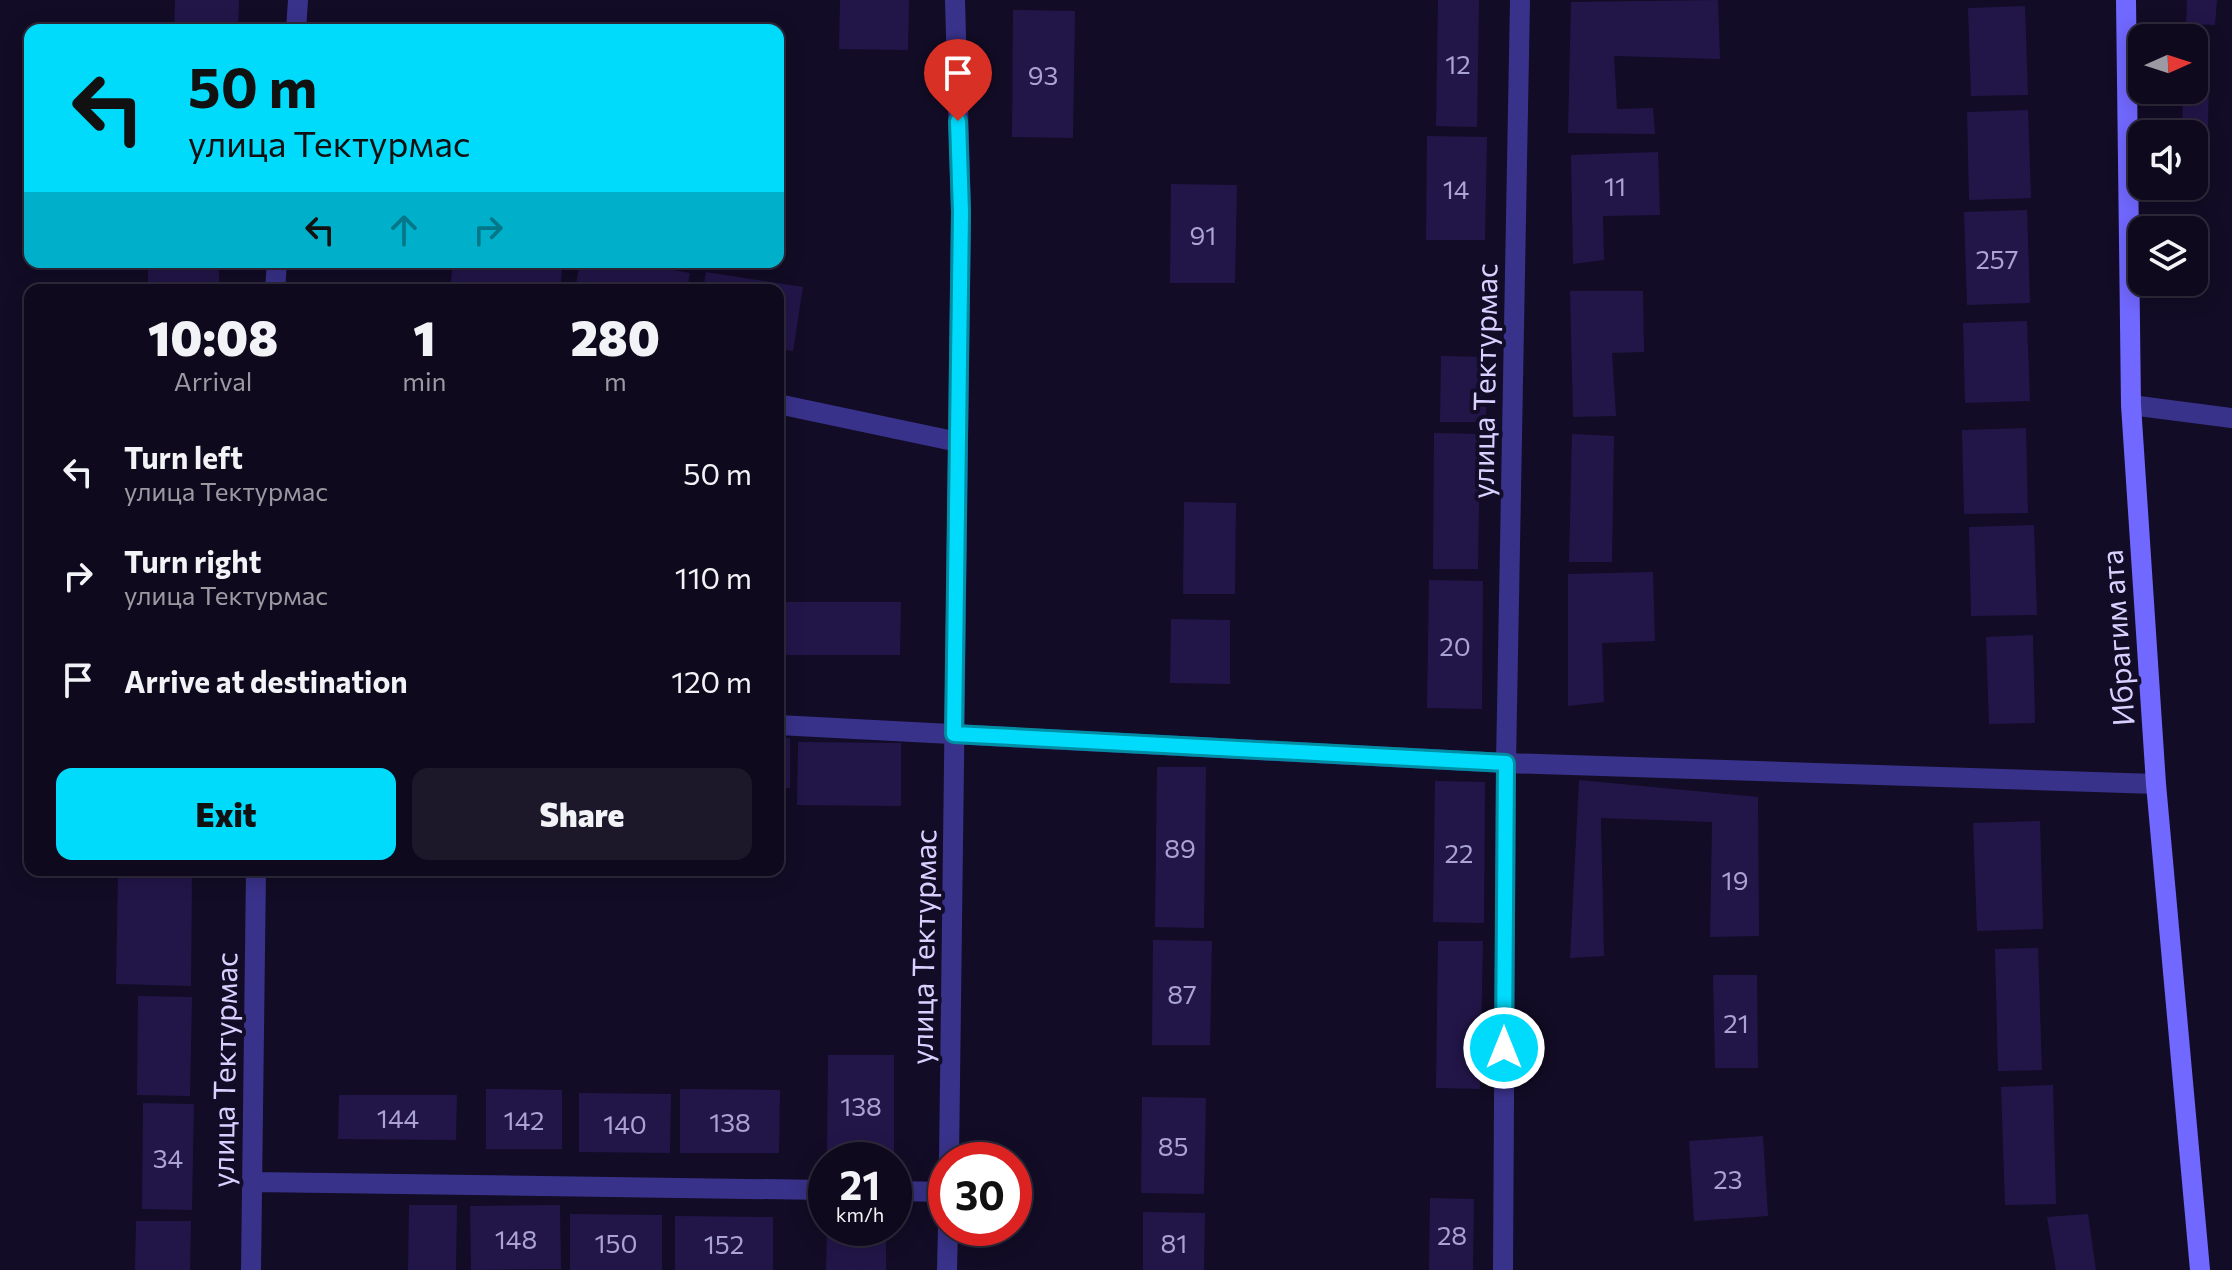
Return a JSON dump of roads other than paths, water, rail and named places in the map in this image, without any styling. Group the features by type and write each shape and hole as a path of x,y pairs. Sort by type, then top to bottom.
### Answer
{"street":[{"path":"296,24 298,0"},
{"name":"улица Тектурмас","path":"949,1142 961,212 955,0"},
{"name":"улица Тектурмас","path":"1503,1270 1506,763 1520,0"},
{"name":"Ибрагим ата","path":"2126,0 2131,405 2156,784 2200,1270"},
{"path":"784,405 958,442"},
{"path":"2131,405 2232,418"},
{"path":"784,725 1506,763 2156,784"},
{"name":"улица Тектурмас","path":"251,1270 256,876"},
{"path":"252,1182 808,1190"},
{"path":"947,1270 948,1246"}]}
